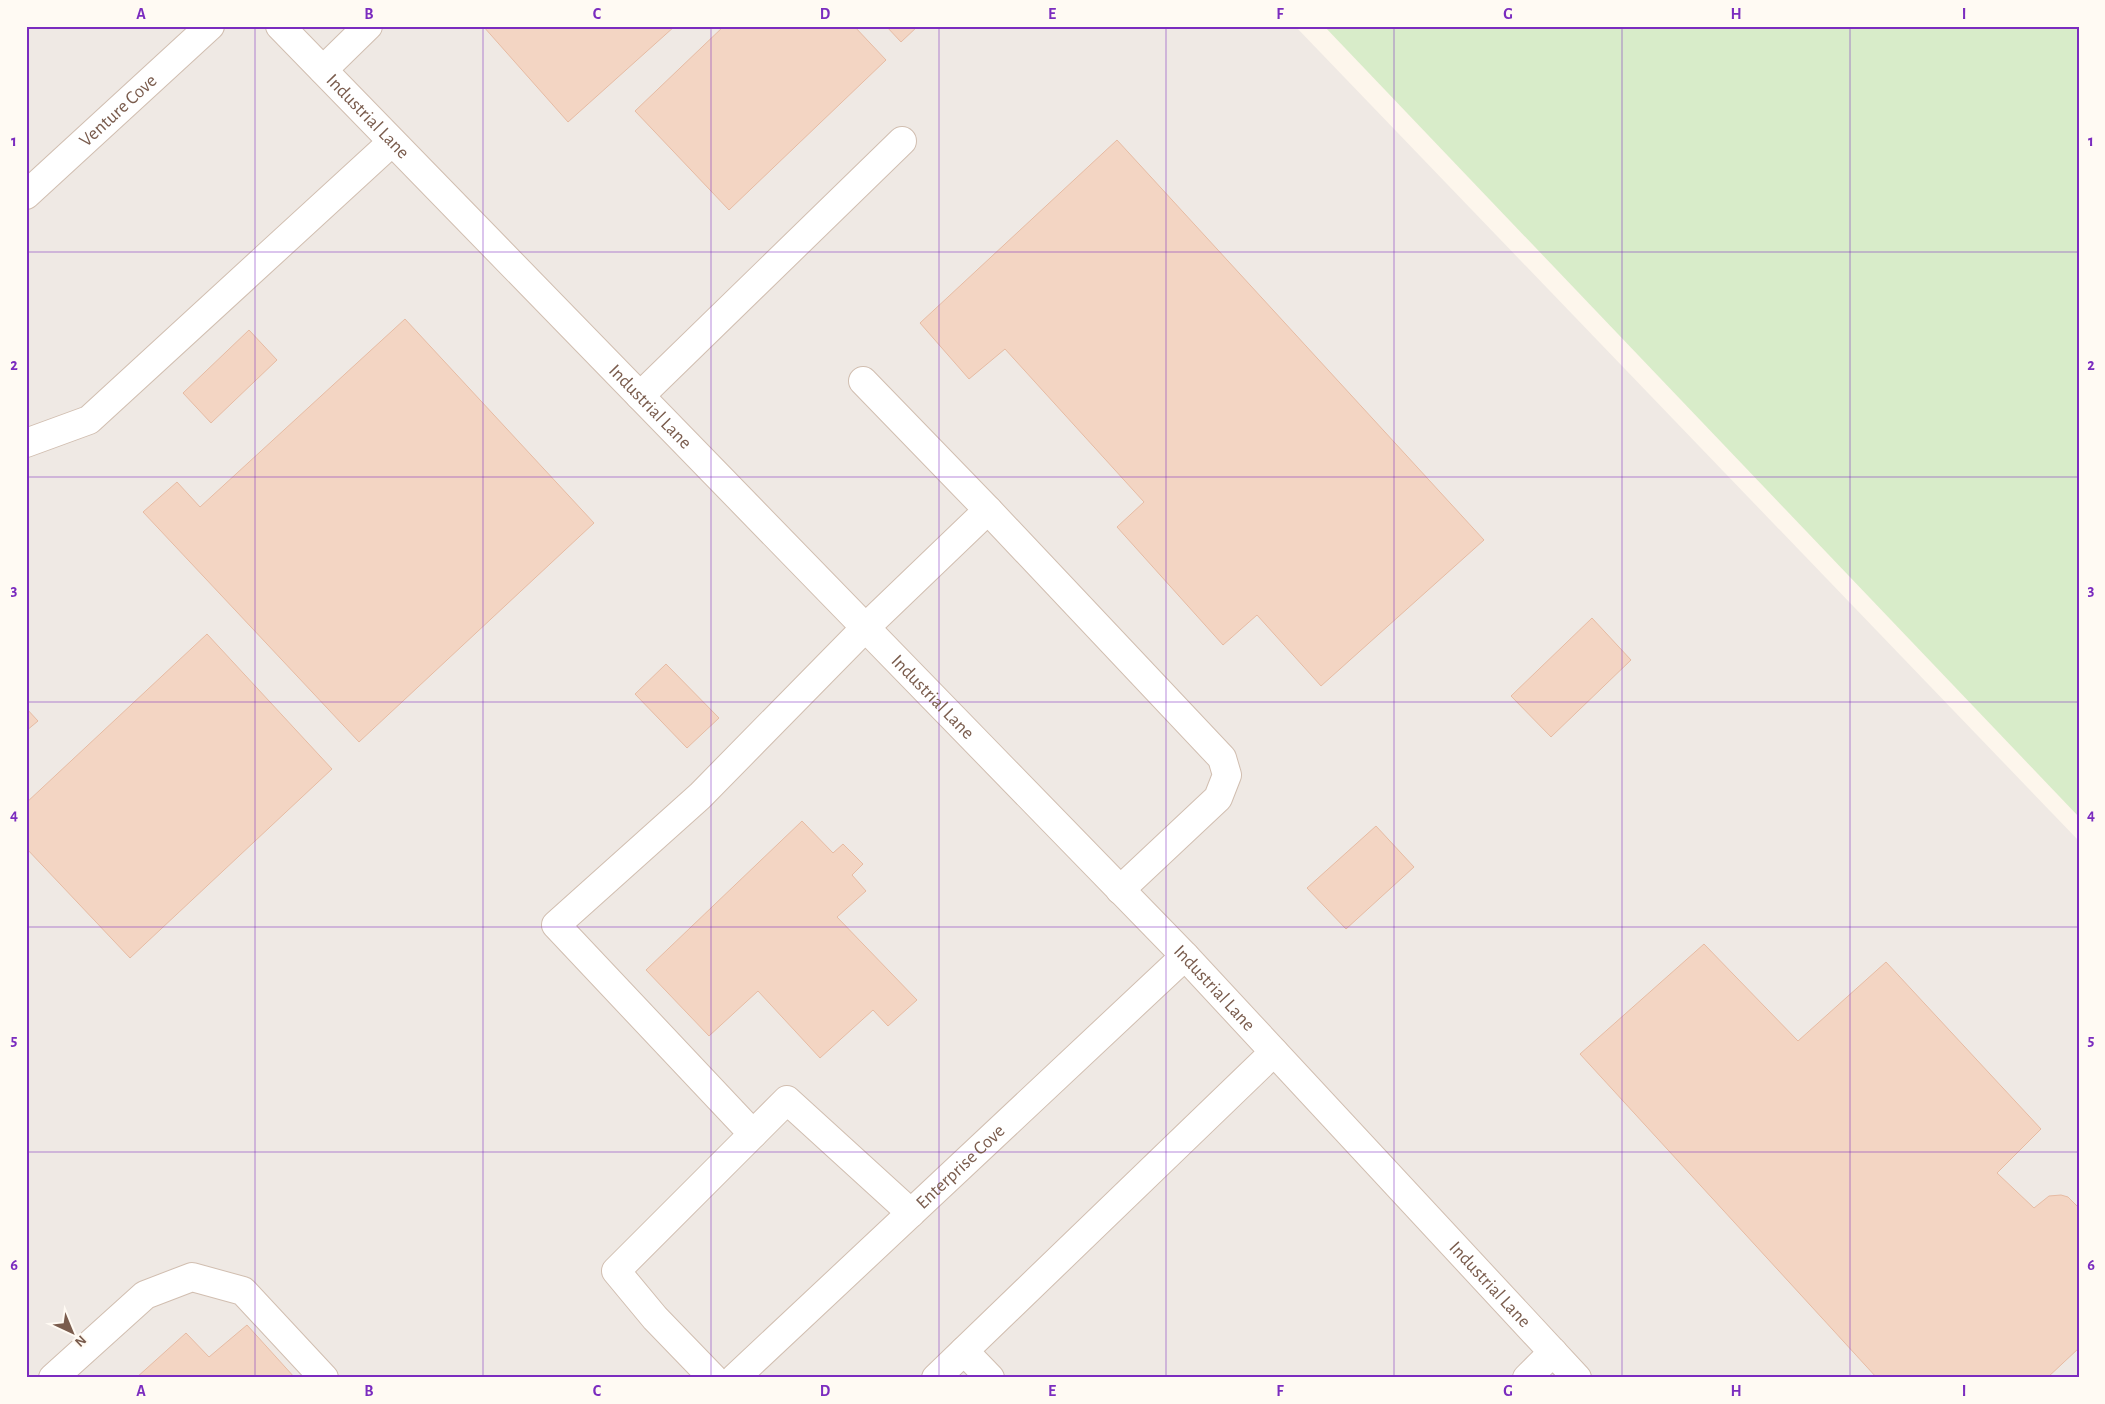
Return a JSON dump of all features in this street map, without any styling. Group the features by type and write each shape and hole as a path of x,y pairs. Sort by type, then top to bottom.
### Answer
{"street":[{"name":"Venture Cove","path":"26,196 210,26"},
{"name":"Industrial Lane","path":"280,26 1185,956 1577,1378"},
{"path":"322,70 368,26"},
{"path":"640,396 902,141"},
{"path":"26,443 89,420 392,142"},
{"path":"863,382 988,510 1222,758 1227,775 1218,798 1120,890"},
{"path":"752,1134 556,925 700,796 865,628 988,510"},
{"name":"Enterprise Cove","path":"735,1378 1185,956"},
{"path":"936,1378 1274,1052"},
{"path":"714,1378 656,1318 616,1271 787,1100 912,1213"},
{"path":"53,1378 145,1295 192,1278 243,1291 324,1378"},
{"path":"964,1351 990,1378"},
{"path":"1527,1378 1553,1352"}],"shaded area":[{"path":"26,26 1295,26 2079,841 2079,1378 26,1378"}],"green space":[{"path":"1324,26 2079,26 2079,817"}],"building":[{"path":"483,26 675,26 568,122"},
{"path":"724,26 854,26 886,60 729,210 635,111"},
{"path":"886,26 918,26 901,42"},
{"path":"1117,140 1484,540 1321,686 1257,615 1223,645 1117,527 1144,502 1005,349 969,379 920,323"},
{"path":"405,319 594,523 359,742 143,512 177,482 200,507"},
{"path":"249,330 277,360 211,423 183,393"},
{"path":"1592,618 1631,660 1551,737 1511,696"},
{"path":"207,634 332,769 130,958 26,848 26,803"},
{"path":"666,664 719,718 687,748 635,694"},
{"path":"26,708 38,721 26,731"},
{"path":"802,821 833,853 843,844 863,864 852,875 866,891 837,917 917,1000 888,1026 873,1010 820,1058 758,991 709,1036 646,970"},
{"path":"1376,826 1414,867 1346,929 1307,888"},
{"path":"1704,944 1798,1041 1886,962 2041,1129 1997,1173 2034,1208 2049,1196 2061,1195 2068,1197 2079,1208 2079,1348 2047,1378 1877,1378 1580,1054"},
{"path":"247,1325 295,1378 136,1378 186,1333 209,1357"}]}
